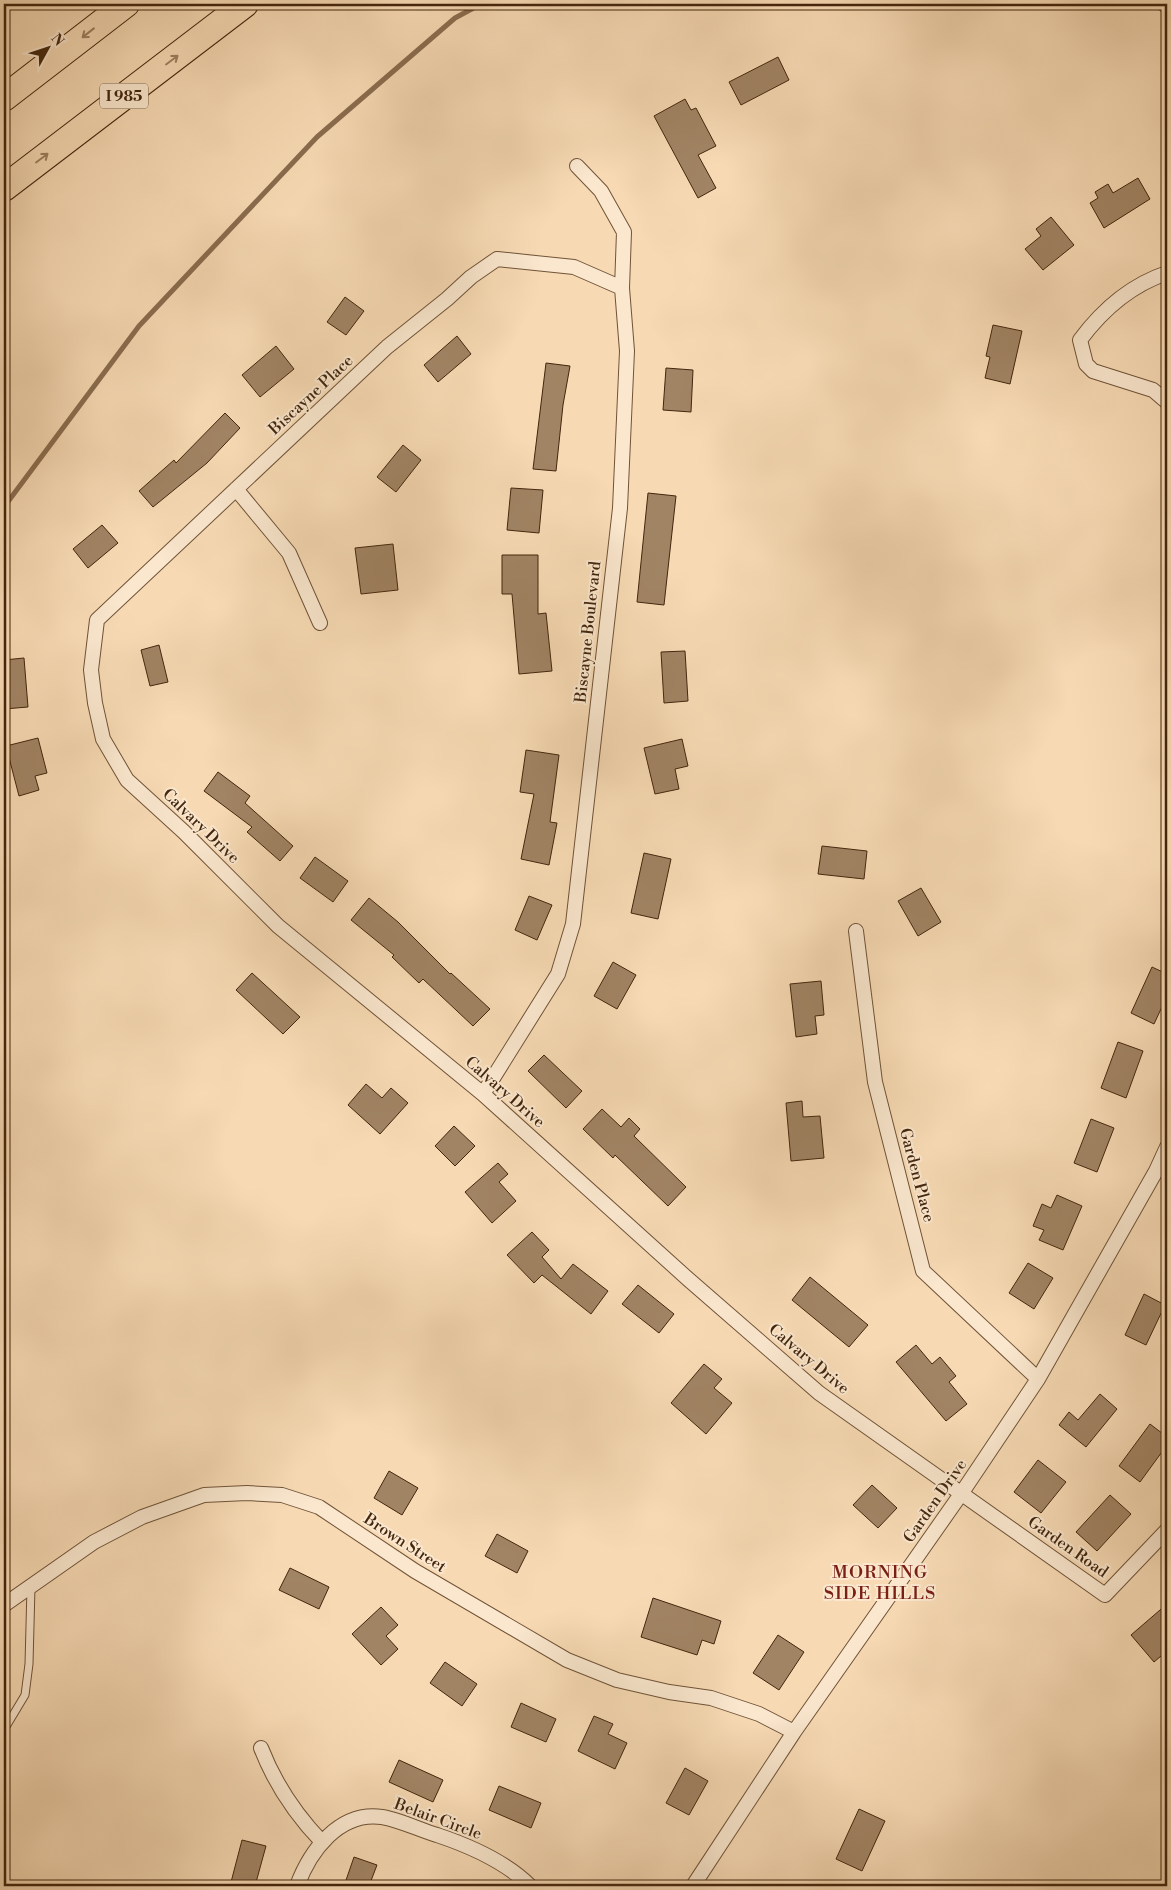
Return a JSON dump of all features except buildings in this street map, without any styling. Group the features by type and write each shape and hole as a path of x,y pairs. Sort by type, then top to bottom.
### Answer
{"highway":[{"path":"4,98 126,4"},
{"name":"I 985","path":"4,188 245,4"}],"street":[{"name":"Biscayne Boulevard","path":"483,1094 558,974 573,924 620,508 627,351 622,288 624,232 601,191 577,166"},
{"name":"Biscayne Place","path":"91,670 97,620 387,347 447,300 471,277 497,259 574,267 622,288"},
{"path":"1167,273 1146,280 1110,306 1080,340 1086,364 1093,370 1153,390 1167,402"},
{"path":"236,489 289,553 320,623"},
{"name":"Calvary Drive","path":"91,670 102,740 127,780 184,832 278,926 483,1094 688,1279 819,1393 961,1494"},
{"name":"Garden Place","path":"856,931 875,1082 924,1271 1038,1380"},
{"name":"Garden Drive","path":"693,1886 794,1732 961,1494 1038,1380 1156,1171 1167,1147"},
{"name":"Brown Street","path":"4,1605 94,1542 142,1517 204,1495 248,1493 282,1495 319,1507 415,1571 566,1660 617,1680 719,1701 759,1714 794,1732"},
{"name":"Garden Road","path":"961,1494 1105,1595 1167,1530"},
{"path":"261,1748 272,1775 306,1825 322,1842"},
{"name":"Belair Circle","path":"297,1886 310,1858 329,1834 356,1820 382,1817 462,1844 512,1871 530,1886"}],"lane":[{"path":"4,1730 25,1695 29,1664 31,1587"}],"waterway":[{"path":"4,507 139,326 317,137 455,18 481,4"},
{"path":"1154,4 1167,13"}],"district":[{"name":"MORNING SIDE HILLS","path":"880,1582"}]}
